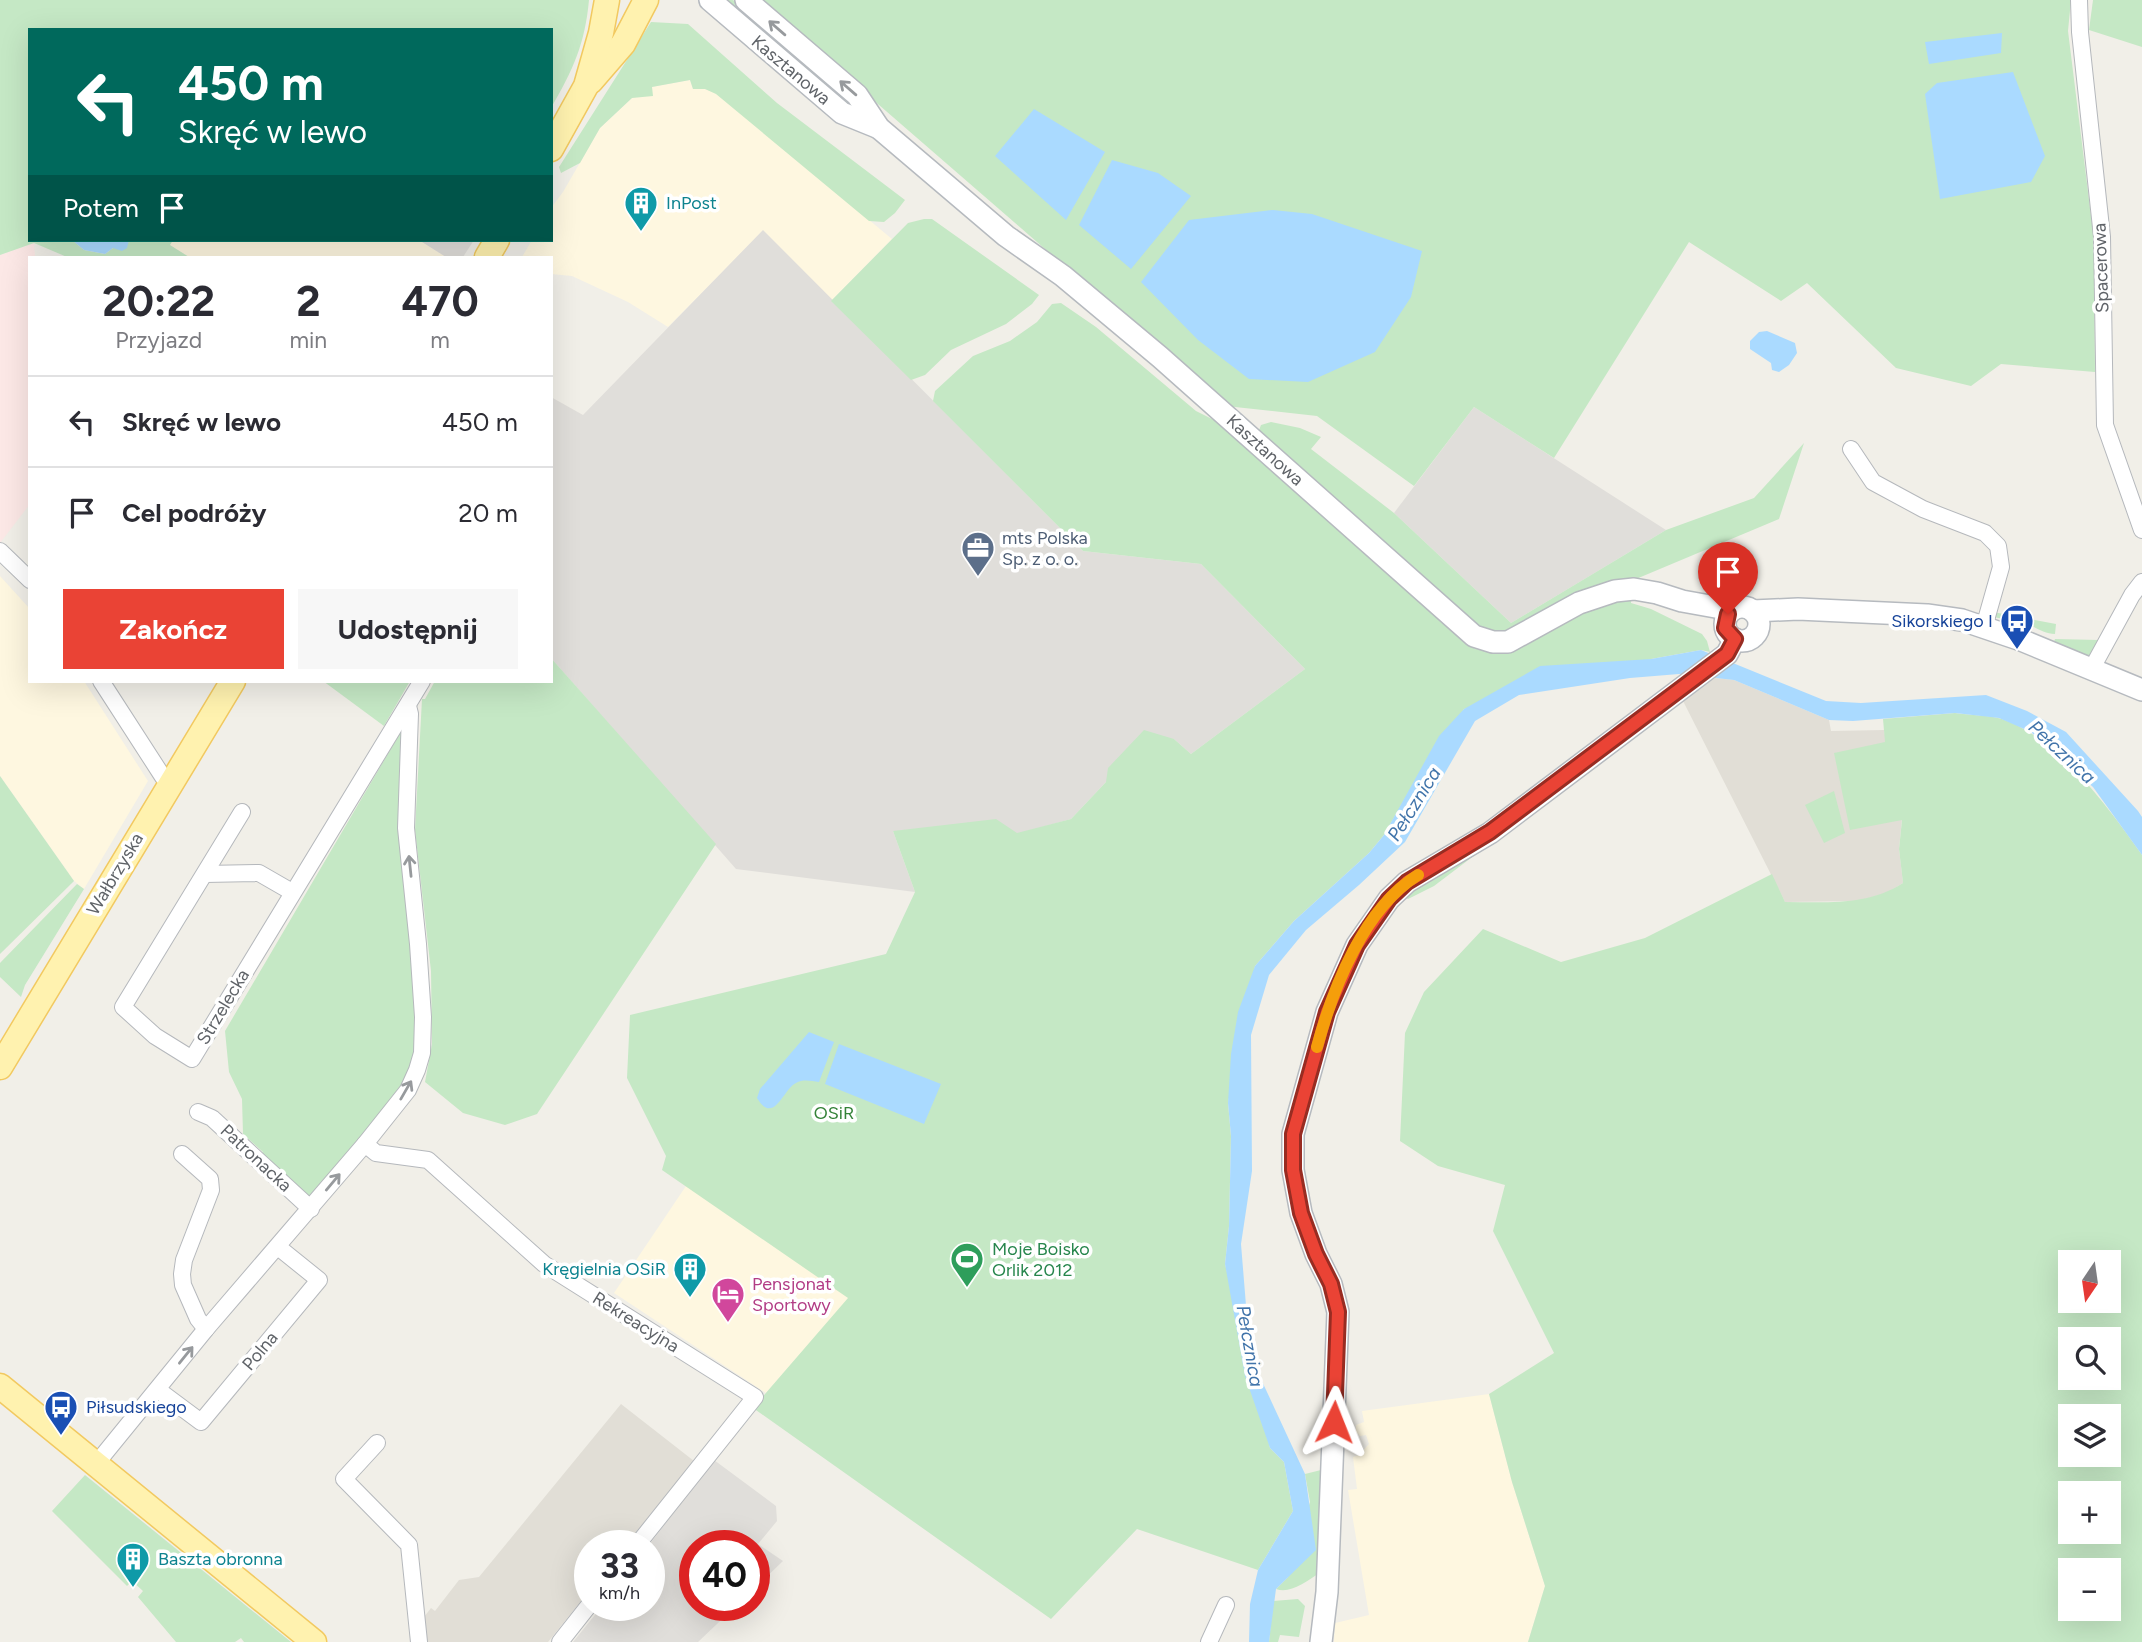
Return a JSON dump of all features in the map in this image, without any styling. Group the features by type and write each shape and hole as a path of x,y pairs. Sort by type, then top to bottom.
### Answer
{"main road":[{"path":"586,86 607,0"},
{"path":"553,145 586,86 622,44 646,0"},
{"name":"Wałbrzyska","path":"0,1068 232,683"},
{"path":"0,1386 314,1642"}],"street":[{"name":"Kasztanowa","path":"710,0 842,113 879,128"},
{"name":"Kasztanowa","path":"746,0 857,96 879,128 1006,236 1063,276 1160,357 1474,636 1493,642 1508,642 1579,603 1615,591 1634,589 1682,601 1730,632 1743,607 1756,620"},
{"name":"Spacerowa","path":"2079,0 2102,237 2105,425 2142,530"},
{"path":"1851,449 1873,482 1923,509 1985,533 1998,547 2001,567 1983,627"},
{"path":"0,551 28,578"},
{"path":"2091,670 2132,595 2142,582"},
{"path":"1321,1642 1327,1592 1338,1312 1331,1284 1316,1254 1301,1213 1293,1170 1293,1134 1327,1012 1357,945 1389,899 1407,882 1490,832 1695,678 1730,632 1741,641 1752,638 1756,620 1843,612 1927,615 1962,620 2142,690"},
{"path":"102,683 163,777 171,782"},
{"name":"Strzelecka","path":"242,813 123,1007 155,1037 192,1059 421,683"},
{"path":"96,1464 408,1090 422,1053 423,1017 406,828 410,715 408,706"},
{"path":"205,874 259,873 292,892"},
{"name":"Patronacka","path":"198,1112 212,1118 311,1209"},
{"name":"Rekreacyjna","path":"365,1144 376,1153 428,1160 544,1264 755,1397 649,1530"},
{"path":"182,1154 210,1179 211,1190 184,1260 182,1274 183,1285 198,1320 206,1329"},
{"name":"Polna","path":"158,1390 201,1422 319,1280 278,1247"},
{"path":"377,1443 344,1479 409,1545 419,1642"},
{"path":"1209,1642 1226,1605"},
{"path":"560,1642 577,1621"}],"shaded area":[{"path":"690,80 693,89 716,93 892,239 831,301 763,231 668,327 628,302 572,276 553,274 553,256 523,256 531,242 553,242 553,205 600,128 632,98 651,87"},
{"path":"763,230 1083,551 1201,564 1305,669 1191,754 1174,739 1106,782 1071,819 1017,834 893,831 915,892 736,869 553,660 553,398 583,415"},
{"path":"171,242 422,242 444,256 187,256 169,245"},
{"path":"422,242 473,242 464,256 444,256"},
{"path":"34,243 35,256 28,256 28,507 0,543 0,255"},
{"path":"1474,407 1666,530 1511,623 1394,513"},
{"path":"0,576 28,607 28,683 85,683 148,781 84,889 74,881 0,776"},
{"path":"1715,678 1734,680 1829,720 1831,731 1884,730 1902,819 1899,849 1903,883 1887,893 1858,901 1785,902 1683,701"},
{"path":"686,1186 849,1298 766,1393 614,1293"},
{"path":"1489,1394 1512,1482 1545,1586 1528,1642 1334,1642 1335,1623 1369,1615 1348,1490 1357,1489 1353,1457 1359,1455 1369,1444 1366,1435 1360,1436 1356,1432 1356,1425 1364,1422 1362,1411"},
{"path":"621,1404 694,1461 638,1530 574,1530 574,1610 548,1642 412,1642 417,1626 431,1608 435,1611 459,1580 479,1577"},
{"path":"714,1460 776,1506 777,1521 770,1530 679,1530 679,1621 720,1621 698,1642 573,1642 590,1621 665,1621 665,1530 660,1530"},
{"path":"770,1552 783,1561 770,1574"}],"green space":[{"path":"0,0 589,0 577,56 553,104 553,28 28,28 28,242 74,242 84,250 105,254 129,242 172,242 170,245 187,256 65,256 34,243 0,255"},
{"path":"722,0 733,0 862,109 860,116"},
{"path":"758,0 2071,0 2068,31 2094,240 2095,372 2001,364 1971,386 1896,368 1807,283 1781,301 1689,242 1554,458 1474,407 1414,486 1317,416 1226,406"},
{"path":"2093,0 2142,0 2142,47 2089,30"},
{"path":"651,22 688,24 777,103 905,200 884,222 869,221 716,94 705,89 693,89 690,80 652,87 653,96 632,98 600,128 580,163 561,173 559,167"},
{"path":"932,219 1039,295 1032,304 1006,324 951,350 925,375 911,380 831,301 908,223"},
{"name":"OSiR","path":"1061,303 1096,327 1196,411 1248,443 1280,478 1284,475 1475,649 1505,652 1518,648 1599,603 1631,599 1631,603 1651,609 1702,634 1710,652 1701,650 1651,659 1464,709 1416,779 1384,835 1369,853 1294,921 1255,966 1228,1103 1231,1136 1229,1226 1225,1264 1270,1448 1284,1462 1293,1511 1258,1570 1137,1529 1051,1619 753,1408 848,1298 662,1170 666,1156 627,1078 630,1015 886,954 915,892 893,831 996,819 1017,833 1071,819 1106,782 1108,768 1144,730 1174,739 1191,754 1305,669 1201,564 1083,551 933,401 935,391 973,356 1010,341 1037,322 1052,304"},
{"path":"1271,422 1300,428 1321,437 1311,449 1394,513 1511,623 1666,530 1754,498 1804,443 1779,519 1636,579 1612,581 1586,591 1511,632 1496,633 1480,630 1258,433 1261,425"},
{"path":"1993,612 2056,624 2055,634 2015,619 1991,616"},
{"path":"2055,639 2099,640 2091,657 2085,659 2053,644"},
{"path":"553,660 716,844 537,1114 505,1125 463,1113 425,1082 432,1044 431,971 415,830 422,699 425,699 434,683 553,683"},
{"path":"326,683 409,683 384,726"},
{"path":"1955,713 1998,718 2019,726 2040,739 2079,775 2114,816 2142,855 2142,1642 1528,1642 1545,1586 1512,1482 1489,1394 1554,1353 1493,1231 1505,1185 1438,1166 1400,1141 1405,1033 1424,992 1483,929 1561,962 1645,938 1772,874 1785,902 1861,899 1876,896 1903,883 1899,849 1902,820 1850,830 1834,753 1885,742 1883,719"},
{"path":"406,723 420,1035 405,1084 313,1197 307,1197 260,1156 263,1152 243,1134 242,1099 229,1072 225,1031"},
{"path":"0,776 74,881 0,954"},
{"path":"1834,791 1845,833 1824,843 1805,805"},
{"path":"1488,845 1434,886 1408,899 1405,897 1413,889"},
{"path":"77,884 84,889 25,985 21,997 0,977 0,963"},
{"path":"1321,1470 1318,1574 1292,1589 1276,1589 1288,1577 1310,1502 1305,1474"},
{"path":"85,1475 291,1642 244,1642 241,1638 235,1642 176,1642 138,1597 143,1591 132,1581 127,1586 52,1511"},
{"path":"1298,1599 1305,1606 1299,1637 1280,1635 1278,1642 1269,1642 1273,1601"}],"water":[{"path":"2002,33 2001,53 1929,64 1925,42"},
{"path":"2013,72 2045,156 2031,182 1940,199 1925,94 1937,83"},
{"path":"1034,109 1105,152 1066,220 995,156"},
{"path":"1112,160 1158,173 1191,196 1131,269 1079,225"},
{"path":"1273,210 1312,214 1422,251 1411,297 1375,352 1308,382 1249,379 1198,340 1141,282 1189,220"},
{"path":"74,242 128,242 127,248 122,251 113,248 105,254 84,250"},
{"path":"1767,331 1795,343 1797,353 1789,365 1779,372 1772,370 1771,363 1750,349 1750,341 1759,332"},
{"name":"Pełcznica","path":"1701,650 1826,701 1861,703 1986,695 2027,711 2066,732 2138,811 2142,817 2142,855 2093,787 2031,732 1999,718 1955,713 1853,721 1829,720 1734,680 1679,674 1630,678 1519,695 1475,721 1405,842 1306,930 1269,975 1251,1035 1252,1171 1241,1244 1248,1330 1260,1377 1305,1474 1316,1550 1276,1589 1269,1642 1249,1642 1250,1604 1258,1570 1293,1511 1284,1462 1270,1448 1245,1376 1225,1264 1229,1226 1231,1136 1228,1103 1231,1054 1238,1012 1255,966 1294,921 1369,853 1384,835 1439,736 1464,709 1540,666 1651,659"},
{"path":"809,1032 834,1042 819,1082 799,1082 773,1107 763,1106 757,1098 760,1089"},
{"path":"839,1044 941,1084 924,1124 825,1084"}],"slow traffic":[{"path":"1317,1047 1327,1012 1357,945 1389,899 1418,875"}],"place":[{"name":"InPost","path":"641,233"},
{"name":"mts Polska Sp. z o. o.","path":"978,578"},
{"name":"Sikorskiego I","path":"2017,651"},
{"name":"Moje Boisko Orlik 2012","path":"967,1289"},
{"name":"Kręgielnia OSiR","path":"690,1299"},
{"name":"Pensjonat Sportowy","path":"728,1324"},
{"name":"Piłsudskiego","path":"61,1437"},
{"name":"Baszta obronna","path":"133,1589"}],"route":[{"path":"1334,1422 1338,1312 1331,1284 1316,1254 1301,1213 1293,1170 1293,1134 1327,1012 1357,945 1389,899 1407,882 1490,832 1727,654 1735,639 1725,628 1728,614"}]}
